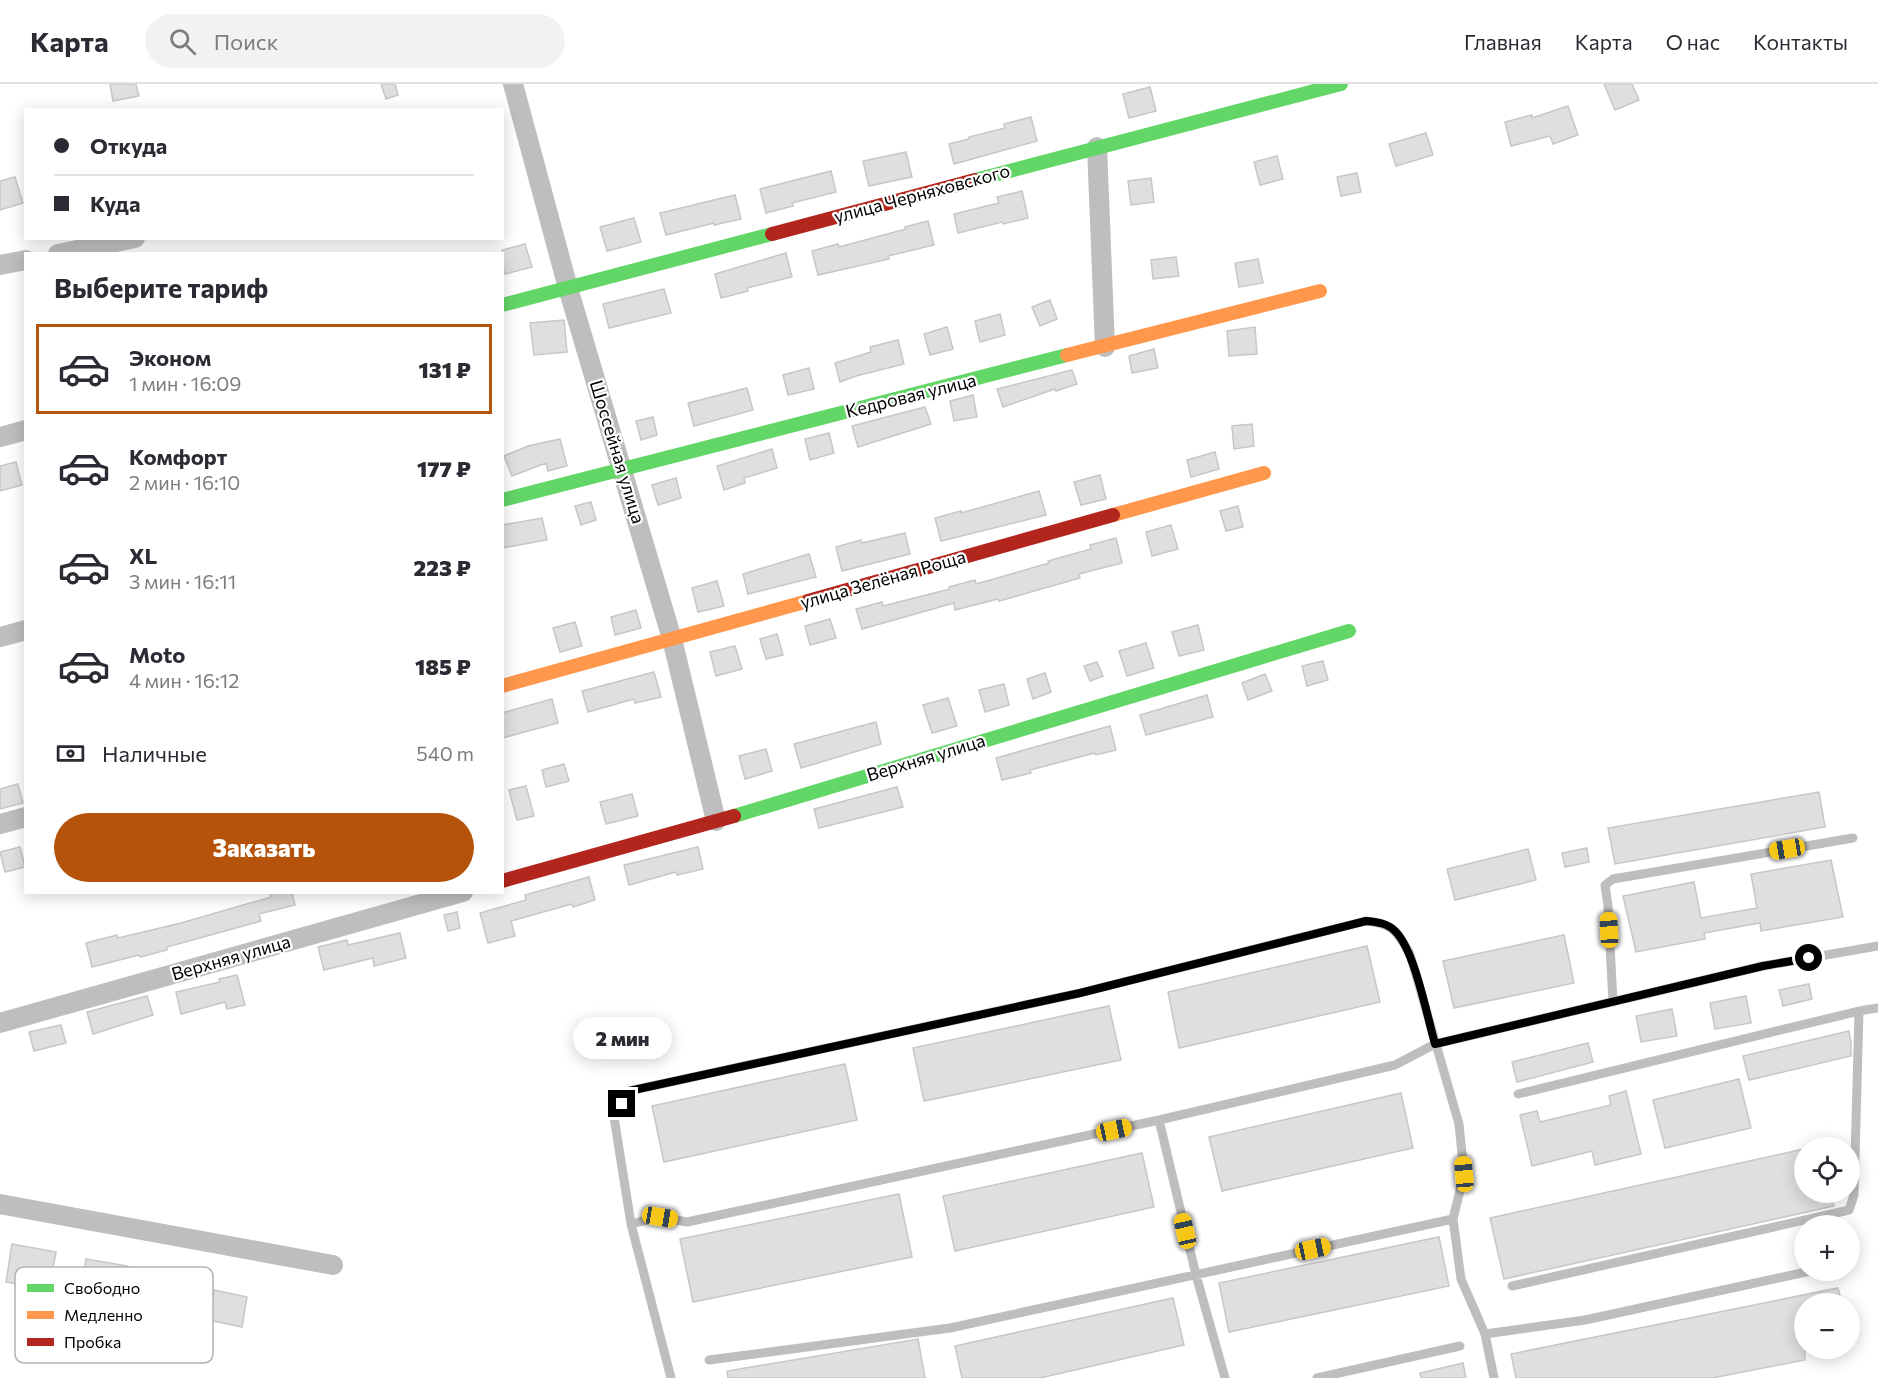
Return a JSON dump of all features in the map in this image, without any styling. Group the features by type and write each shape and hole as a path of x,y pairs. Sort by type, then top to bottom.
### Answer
{"street":[{"name":"Шоссейная улица","path":"513,84 568,288 672,639 716,821"},
{"name":"улица Черняховского","path":"504,304 1341,84"},
{"path":"1097,147 1105,347"},
{"path":"68,252 125,240"},
{"path":"0,265 24,260"},
{"name":"Кедровая улица","path":"504,499 1320,291"},
{"path":"0,437 24,431"},
{"name":"улица Зелёная Роща","path":"504,685 1264,473"},
{"path":"0,637 24,631"},
{"name":"Верхняя улица","path":"504,880 716,821 1350,631"},
{"path":"0,824 24,818"},
{"name":"Верхняя улица","path":"0,1023 456,894"},
{"path":"0,1204 333,1265"}],"lane":[{"path":"1612,1002 1605,885 1612,879 1853,838"},
{"path":"671,1378 631,1224 614,1117 629,1091 1080,993 1366,921 1382,922 1396,931 1410,954 1459,1125 1464,1174 1453,1219 1461,1279 1485,1334 1494,1378"},
{"path":"631,1224 660,1217 687,1222 1159,1120 1395,1065 1435,1044 1763,966 1878,946"},
{"path":"1518,1094 1878,1008"},
{"path":"1512,1286 1849,1210 1854,1195 1859,1011"},
{"path":"1159,1120 1196,1275 1225,1378"},
{"path":"709,1360 950,1328 1453,1219"},
{"path":"1485,1334 1585,1320 1794,1275"},
{"path":"1317,1378 1460,1346"}],"building":[{"path":"110,84 136,84 139,96 113,101"},
{"path":"381,84 395,84 398,95 386,99"},
{"path":"1604,84 1632,84 1639,100 1615,110"},
{"path":"1150,87 1156,111 1129,118 1123,94"},
{"path":"1568,106 1578,135 1553,144 1550,136 1511,146 1505,122 1532,115 1532,118"},
{"path":"1031,117 1037,141 954,164 949,144 1005,128 1004,124"},
{"path":"1426,133 1433,155 1396,166 1389,144"},
{"path":"906,152 912,177 869,186 863,161"},
{"path":"1277,156 1283,179 1260,185 1254,162"},
{"path":"831,171 836,192 792,203 793,206 766,213 760,189"},
{"path":"1357,173 1361,192 1341,196 1337,177"},
{"path":"15,177 23,203 0,210 0,181"},
{"path":"1151,178 1154,202 1131,205 1128,181"},
{"path":"1022,191 1028,218 958,233 954,214 999,203 997,197"},
{"path":"735,195 741,219 666,235 660,213"},
{"path":"634,218 641,242 607,251 600,227"},
{"path":"928,221 934,245 888,256 889,259 818,275 812,251 838,244 839,247"},
{"path":"525,244 532,267 505,274 502,250"},
{"path":"786,253 792,277 747,288 748,291 721,298 715,274"},
{"path":"1176,257 1179,276 1153,279 1151,260"},
{"path":"1258,259 1263,283 1239,287 1235,263"},
{"path":"664,289 671,313 609,328 603,304"},
{"path":"1050,300 1057,319 1040,326 1032,307"},
{"path":"1000,314 1005,335 980,342 975,321"},
{"path":"564,320 567,352 534,355 530,323"},
{"path":"947,327 953,349 930,355 924,334"},
{"path":"1255,327 1257,354 1229,356 1227,331"},
{"path":"898,340 904,364 840,382 835,363 871,352 870,347"},
{"path":"1154,349 1158,368 1132,373 1129,356"},
{"path":"809,368 814,389 788,395 783,375"},
{"path":"1072,370 1077,384 1003,407 997,389"},
{"path":"747,388 753,410 694,426 688,403"},
{"path":"973,395 977,417 954,421 950,401"},
{"path":"925,407 931,424 858,447 852,426"},
{"path":"653,417 657,435 641,440 636,421"},
{"path":"1252,424 1254,446 1234,449 1232,426"},
{"path":"829,433 834,453 810,460 805,439"},
{"path":"560,439 567,466 548,471 546,463 512,476 504,456 528,446"},
{"path":"772,449 777,468 744,478 745,483 724,490 717,466"},
{"path":"1215,452 1219,469 1191,477 1187,460"},
{"path":"16,462 22,485 0,491 0,466"},
{"path":"1100,475 1106,499 1081,505 1074,482"},
{"path":"676,478 681,498 658,505 652,485"},
{"path":"1039,491 1046,515 941,541 935,518"},
{"path":"591,502 596,520 581,525 575,506"},
{"path":"1238,506 1243,527 1226,531 1220,511"},
{"path":"542,518 547,540 504,548 504,525"},
{"path":"1171,525 1178,549 1152,556 1146,532"},
{"path":"905,533 910,554 842,571 836,547 861,540 862,543"},
{"path":"1116,538 1122,563 1079,574 1080,578 999,601 998,599 955,610 954,603 862,629 856,609 882,602 883,606 950,589 949,587 975,580 976,584 1049,563 1048,561 1091,549 1090,545"},
{"path":"809,554 816,577 748,594 743,574"},
{"path":"717,581 724,606 698,612 692,588"},
{"path":"636,610 641,628 615,635 611,617"},
{"path":"830,619 836,638 810,645 805,626"},
{"path":"575,622 582,646 560,652 553,628"},
{"path":"1198,625 1204,650 1179,656 1172,632"},
{"path":"777,634 783,655 766,659 760,639"},
{"path":"1146,643 1154,668 1127,676 1119,651"},
{"path":"735,646 742,669 716,676 710,652"},
{"path":"1323,661 1328,680 1307,686 1302,666"},
{"path":"1097,662 1103,676 1090,681 1084,666"},
{"path":"654,672 661,697 635,703 634,699 588,712 582,691"},
{"path":"1045,673 1051,692 1033,699 1027,679"},
{"path":"1265,674 1272,691 1248,700 1242,683"},
{"path":"1004,684 1009,705 985,712 979,690"},
{"path":"1207,695 1213,717 1146,735 1140,715"},
{"path":"948,698 957,726 932,733 923,705"},
{"path":"552,699 558,723 504,737 504,712"},
{"path":"876,722 881,744 801,768 794,744"},
{"path":"1110,726 1116,750 1096,755 1095,753 1030,770 1031,773 1002,780 996,758"},
{"path":"766,749 772,771 745,779 739,756"},
{"path":"564,764 569,781 546,787 542,770"},
{"path":"18,784 23,803 0,809 0,789"},
{"path":"526,786 534,816 517,820 509,790"},
{"path":"897,787 903,807 819,828 814,809"},
{"path":"1819,792 1825,827 1615,864 1608,828"},
{"path":"632,794 638,816 606,824 600,802"},
{"path":"20,847 24,867 5,872 0,852"},
{"path":"698,847 703,869 677,875 676,872 629,885 624,865"},
{"path":"1587,848 1589,862 1565,867 1562,853"},
{"path":"1528,849 1536,880 1455,900 1447,869"},
{"path":"1831,860 1843,917 1761,931 1760,923 1704,933 1705,939 1636,952 1623,896 1694,882 1701,918 1757,908 1751,874"},
{"path":"589,877 595,900 511,921 515,936 488,943 480,913 526,900 525,895"},
{"path":"270,894 292,894 295,905 259,914 261,921 167,947 167,950 92,967 86,943 181,923 271,897"},
{"path":"457,912 460,928 448,931 444,915"},
{"path":"400,933 406,958 374,966 373,958 324,970 318,947 347,940 348,945"},
{"path":"1564,935 1574,983 1454,1008 1443,961"},
{"path":"1367,946 1380,1002 1179,1048 1168,992"},
{"path":"237,975 245,1005 227,1009 225,1002 181,1014 176,992 220,982 219,979"},
{"path":"1809,984 1812,999 1783,1006 1779,990"},
{"path":"147,996 153,1015 93,1034 87,1012"},
{"path":"1746,996 1751,1023 1715,1029 1710,1003"},
{"path":"1109,1006 1121,1060 924,1101 913,1048"},
{"path":"1672,1009 1677,1036 1641,1042 1636,1016"},
{"path":"61,1025 66,1043 34,1051 29,1032"},
{"path":"1849,1031 1851,1056 1749,1080 1743,1056"},
{"path":"1588,1043 1593,1062 1517,1082 1512,1062"},
{"path":"845,1064 857,1120 664,1162 652,1106"},
{"path":"1739,1079 1751,1128 1665,1148 1653,1100"},
{"path":"1626,1091 1641,1154 1595,1165 1592,1151 1532,1166 1520,1115 1537,1111 1540,1122 1611,1105 1609,1096"},
{"path":"1401,1093 1413,1148 1222,1191 1209,1137"},
{"path":"1794,1151 1794,1203 1833,1203 1834,1206 1504,1279 1490,1218"},
{"path":"1142,1153 1154,1207 955,1251 943,1196"},
{"path":"899,1194 912,1257 693,1302 680,1239"},
{"path":"1439,1237 1449,1286 1229,1332 1219,1283"},
{"path":"12,1244 56,1252 53,1267 15,1267 15,1284 6,1282"},
{"path":"86,1259 128,1266 128,1267 85,1267"},
{"path":"1838,1288 1839,1293 1813,1293"},
{"path":"214,1290 247,1297 242,1327 213,1321"},
{"path":"1794,1297 1794,1359 1805,1360 1712,1378 1516,1378 1511,1354"},
{"path":"1173,1298 1184,1345 1040,1378 962,1378 955,1346"},
{"path":"918,1339 925,1378 728,1378 727,1371"},
{"path":"1463,1363 1466,1378 1421,1378 1420,1373"}],"traffic: fast":[{"path":"975,180 1341,84"},
{"path":"504,304 772,234"},
{"path":"504,499 1067,355"},
{"path":"734,816 1349,631"}],"traffic: slow":[{"path":"1067,355 1320,291"},
{"path":"1113,515 1264,473"},
{"path":"504,685 808,601"}],"traffic: jam":[{"path":"772,234 975,180"},
{"path":"808,601 1113,515"},
{"path":"504,880 734,816"}],"route":[{"path":"622,1104 629,1091 1080,993 1366,921 1382,922 1396,931 1410,954 1435,1044 1763,966 1809,958"}]}
